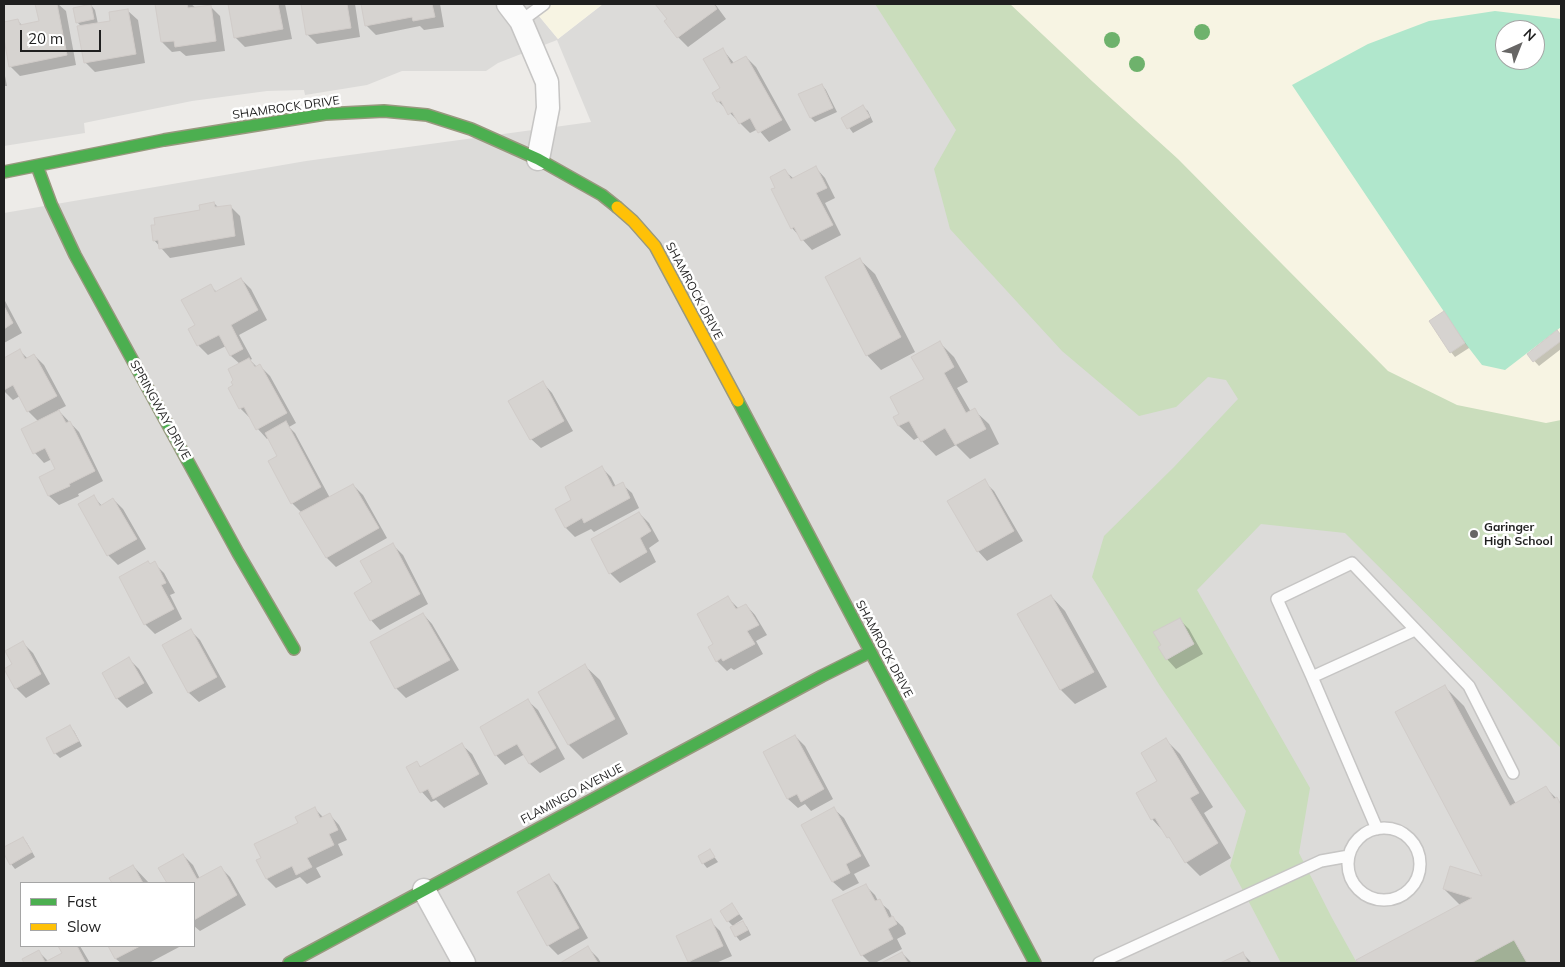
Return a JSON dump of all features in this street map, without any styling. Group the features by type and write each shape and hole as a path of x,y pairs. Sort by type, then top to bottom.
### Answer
{"street":[{"path":"515,12 547,82 548,108 538,159"},
{"name":"SHAMROCK DRIVE","path":"4,172 164,140 325,114 384,111 427,115 472,129 538,159 602,195 633,220 655,246 776,471 1035,963"},
{"name":"SPRINGWAY DRIVE","path":"37,166 50,204 75,255 238,553 294,649"},
{"name":"FLAMINGO AVENUE","path":"289,963 814,680 870,652"},
{"path":"424,890 464,963"}],"lane":[{"path":"515,12 544,4"},
{"path":"1377,829 1277,599 1352,563 1469,686 1514,773"},
{"path":"1312,677 1415,630"},
{"path":"1377,829 1395,830 1406,835 1414,844 1419,855 1420,867 1417,878 1411,888 1402,895 1391,899 1379,899 1368,896 1358,889 1352,879 1349,868 1349,856 1354,845 1361,836 1377,829"},
{"path":"1099,963 1321,861 1349,856"}],"shaded area":[{"path":"4,4 529,4 558,39 603,4 911,4 1561,727 1561,963 4,963 4,213 306,161 591,122 557,40 498,63 486,71 402,71 367,85 305,95 304,90 267,91 192,101 84,123 85,133 4,146"},
{"path":"529,4 603,4 558,39"},
{"name":"Garinger High School","path":"911,4 1561,4 1561,727"}],"green space":[{"path":"875,4 1010,4 1178,159 1388,371 1457,405 1546,423 1561,420 1561,748 1345,533 1261,524 1197,590 1310,788 1299,853 1357,963 1281,963 1230,866 1246,811 1160,686 1092,577 1104,536 1174,467 1238,399 1226,380 1208,377 1176,407 1139,416 1062,351 950,229 934,169 956,130"},
{"path":"1495,11 1561,19 1561,327 1505,370 1482,365 1465,343 1292,85 1368,44 1429,21"},
{"path":"1514,940 1527,963 1471,963"}],"building":[{"path":"35,4 57,4 67,55 9,67 4,39 4,22 18,19 20,25 39,21"},
{"path":"91,4 94,19 76,23 73,8"},
{"path":"155,4 187,4 188,8 211,5 216,41 175,47 174,41 161,42"},
{"path":"228,4 278,4 283,29 234,38"},
{"path":"301,4 347,4 351,28 306,35"},
{"path":"361,4 432,4 435,17 413,21 412,17 365,26"},
{"path":"655,4 714,4 717,9 677,38 664,21 667,19"},
{"path":"128,9 136,54 84,63 77,26 110,21 109,12"},
{"path":"723,48 731,64 746,56 782,120 758,133 750,118 739,124 732,112 728,115 721,101 717,102 712,93 720,88 703,59"},
{"path":"822,84 833,108 810,118 798,94"},
{"path":"863,105 870,117 847,129 841,118"},
{"path":"816,166 827,188 816,193 833,225 801,241 794,227 791,229 771,189 775,188 770,177 785,169 791,179"},
{"path":"214,202 215,207 231,205 235,236 159,249 158,240 153,241 151,225 155,225 154,218 200,210 199,205"},
{"path":"860,258 901,337 866,356 825,277"},
{"path":"241,278 258,310 231,325 243,349 230,356 219,335 197,346 188,329 195,325 181,300 211,284 215,292"},
{"path":"4,306 13,323 4,329"},
{"path":"1444,311 1465,343 1450,353 1429,321"},
{"path":"1557,330 1561,335 1561,341 1533,362 1527,354"},
{"path":"940,341 954,367 944,373 966,413 975,408 986,429 955,445 945,428 921,442 909,421 898,426 893,417 899,414 890,397 924,379 911,357"},
{"path":"20,349 25,359 34,354 57,396 27,412 13,385 4,390 4,358"},
{"path":"249,358 255,367 260,364 287,413 256,430 244,407 239,409 228,388 233,385 231,382 233,380 228,369"},
{"path":"543,381 564,421 530,440 508,401"},
{"path":"59,410 66,423 70,421 95,471 69,484 70,486 48,496 39,477 55,469 45,448 33,454 21,429"},
{"path":"286,421 321,487 291,504 268,461 277,456 265,433"},
{"path":"602,466 613,487 623,482 630,498 584,523 582,518 565,528 555,509 571,500 565,487"},
{"path":"985,479 1014,531 977,552 947,501"},
{"path":"353,484 379,528 326,558 299,513"},
{"path":"94,495 100,506 113,498 137,539 107,556 78,504"},
{"path":"639,512 651,531 640,538 647,552 609,574 591,539"},
{"path":"393,543 420,594 370,621 354,593 372,582 360,561"},
{"path":"148,561 150,564 155,561 166,583 161,585 174,609 144,625 119,577"},
{"path":"1051,595 1094,672 1060,690 1017,614"},
{"path":"728,596 736,609 746,604 759,625 747,631 755,644 723,661 721,658 716,662 708,647 713,644 697,614"},
{"path":"423,613 450,660 395,689 370,642"},
{"path":"1180,618 1194,644 1166,660 1158,647 1161,645 1153,632"},
{"path":"191,629 217,677 188,693 162,645"},
{"path":"23,641 41,674 15,689 4,669 12,664 5,651"},
{"path":"129,657 144,683 116,699 102,673"},
{"path":"585,664 615,719 568,745 538,692"},
{"path":"1445,685 1510,806 1546,786 1554,799 1557,797 1561,805 1561,963 1527,963 1514,940 1471,963 1358,963 1356,960 1472,898 1443,889 1450,866 1482,876 1395,712"},
{"path":"528,699 556,748 529,764 517,744 495,756 480,727"},
{"path":"70,725 79,741 54,754 46,738"},
{"path":"795,735 824,789 801,802 797,794 787,799 763,752"},
{"path":"1166,738 1199,793 1190,798 1218,843 1185,863 1155,818 1151,820 1136,793 1157,781 1141,753"},
{"path":"462,743 479,774 433,799 428,789 420,793 406,767 417,761 420,767"},
{"path":"315,807 320,818 330,813 338,830 329,834 334,845 307,858 312,867 296,875 292,866 266,879 256,860 261,858 254,844 298,823 295,817"},
{"path":"834,807 861,856 846,864 850,873 832,882 801,825"},
{"path":"23,837 32,852 10,865 4,854 4,847"},
{"path":"710,849 715,857 702,864 698,856"},
{"path":"183,854 197,879 221,866 237,895 195,919 195,882 166,882 158,868"},
{"path":"133,865 142,882 111,882 109,878"},
{"path":"549,874 579,928 547,946 517,892"},
{"path":"866,884 875,901 880,899 889,918 893,916 897,924 888,929 893,939 861,956 832,900"},
{"path":"732,903 739,914 727,922 720,911"},
{"path":"711,919 723,946 688,962 676,936"},
{"path":"743,921 748,930 735,937 730,927"},
{"path":"588,946 598,963 560,963"},
{"path":"59,947 78,947 86,963 24,963 22,959 39,950 45,962 62,953"},
{"path":"109,947 138,947 115,959"},
{"path":"902,952 908,963 881,963"},
{"path":"1243,952 1248,963 1220,963"}],"traffic: fast":[{"path":"4,172 164,140 325,114 384,111 427,115 471,129 538,159 602,195 617,207"},
{"path":"37,166 51,204 75,255 238,553 294,649"},
{"path":"738,401 1035,963"},
{"path":"289,963 870,652"}],"traffic: slow":[{"path":"617,207 633,221 655,246 738,401"}],"place":[{"name":"Garinger High School","path":"1474,534"}]}
